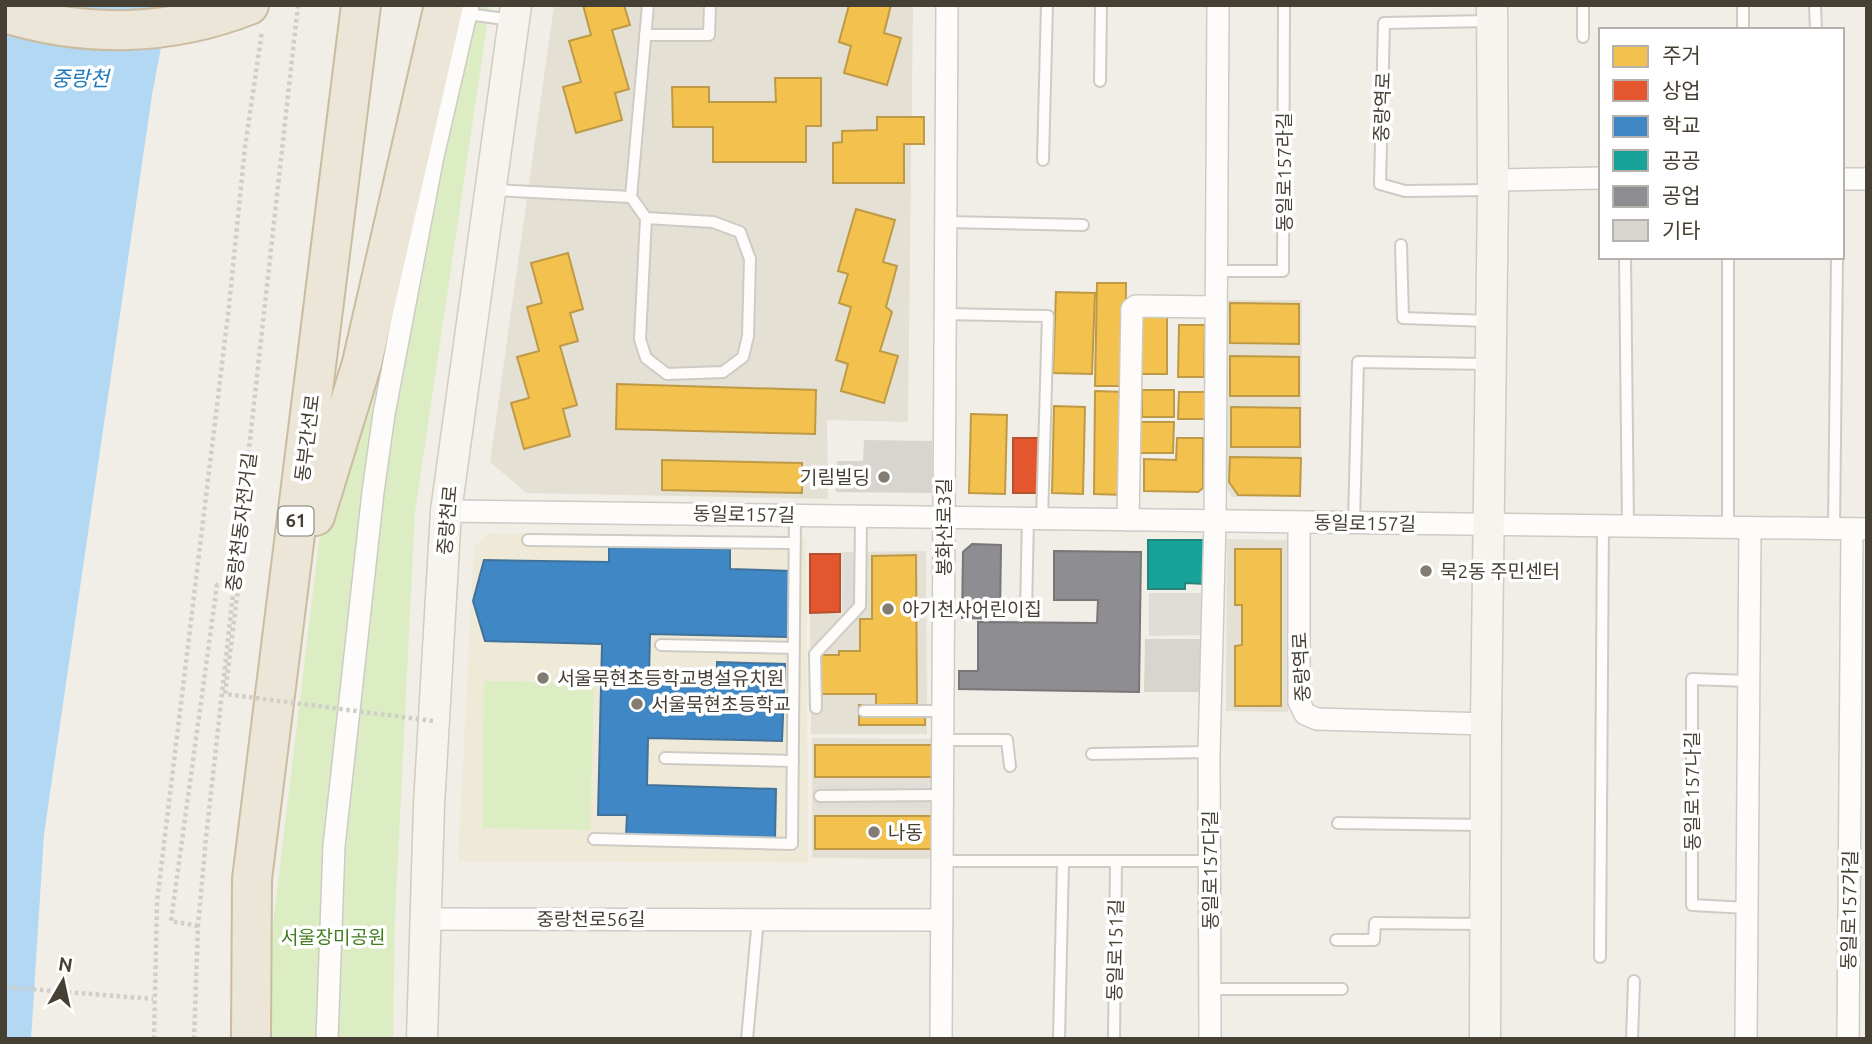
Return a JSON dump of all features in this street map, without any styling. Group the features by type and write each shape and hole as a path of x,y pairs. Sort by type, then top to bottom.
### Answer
{"highway":[{"name":"동부간선로","path":"251,1039 252,879 361,5"},
{"path":"285,612 362,363 460,8"},
{"path":"5,13 66,27 119,31 257,12"}],"main road":[{"name":"중랑천로","path":"422,1039 424,919 433,721 446,511 515,13"},
{"name":"중랑역로","path":"1485,1039 1489,364 1493,185 1492,13"}],"street":[{"name":"봉화산로3길","path":"941,1039 947,5"},
{"path":"1215,521 1218,5"},
{"path":"327,1039 331,883 373,492 384,414 460,8"},
{"path":"1493,185 1599,178"},
{"path":"1844,179 1867,179"},
{"path":"1128,520 1132,309 1136,306 1216,307"},
{"name":"동일로157길","path":"446,511 1851,529"},
{"name":"동일로157다길","path":"1210,1039 1209,752 1215,521"},
{"name":"중랑역로","path":"1299,522 1299,702 1305,714 1318,719 1486,724"},
{"path":"1746,1039 1750,528"},
{"name":"동일로157가길","path":"1848,1039 1851,529"},
{"name":"중랑천로56길","path":"424,919 942,920"}],"lane":[{"path":"646,218 713,222 740,232 750,259 748,337 743,356 723,372 667,374 646,358 640,340 646,218 631,197 648,5"},
{"path":"645,35 709,35 710,5"},
{"path":"1043,160 1047,5"},
{"path":"1100,80 1101,5"},
{"name":"동일로157라길","path":"1216,271 1283,271 1284,5"},
{"path":"1583,5 1583,37"},
{"path":"1743,5 1743,28"},
{"path":"1815,5 1816,28"},
{"path":"460,8 515,13"},
{"name":"중랑역로","path":"1492,13 1384,23 1380,184 1405,191 1493,185"},
{"path":"491,190 631,197"},
{"path":"946,222 1083,225"},
{"path":"1401,245 1403,318 1490,321"},
{"path":"1625,259 1628,526"},
{"path":"1728,259 1728,527"},
{"path":"1837,259 1851,529"},
{"path":"945,314 1048,316 1026,612"},
{"path":"1354,523 1358,362 1489,364"},
{"path":"594,839 792,844 795,515"},
{"path":"816,708 815,654 860,606 861,516"},
{"path":"1600,957 1603,526"},
{"path":"527,540 795,543"},
{"path":"661,645 794,648"},
{"name":"동일로157나길","path":"1747,908 1692,905 1692,679 1748,681"},
{"path":"863,711 943,711"},
{"path":"943,740 1007,740 1010,766"},
{"path":"1092,754 1209,752"},
{"path":"665,758 793,761"},
{"path":"820,796 942,795"},
{"path":"1338,823 1486,825"},
{"path":"942,861 1210,861"},
{"name":"동일로151길","path":"1114,1039 1116,861"},
{"path":"1059,1039 1063,862"},
{"path":"747,1039 758,919"},
{"path":"1336,940 1374,940 1375,923 1486,924"},
{"path":"1632,1039 1634,981"},
{"path":"1210,989 1342,989"}],"path":[{"name":"중랑천동자전거길","path":"194,1039 198,926 216,734 298,5"},
{"path":"154,1039 153,999 158,902 229,306 257,12"},
{"path":"198,926 171,921 217,585 238,589 225,694 433,721"},
{"path":"5,987 153,999"}],"shaded area":[{"path":"554,5 913,5 908,422 827,420 828,499 526,493 490,462"},
{"path":"1224,300 1302,300 1301,497 1232,497 1223,481"},
{"name":"서울묵현초등학교","path":"488,533 806,537 808,863 458,861 474,547"},
{"path":"1227,539 1290,540 1288,712 1226,711"},
{"path":"926,551 927,734 811,734 810,614 842,614 841,552"},
{"path":"844,552 856,553 856,611 844,611"},
{"path":"1149,593 1202,593 1202,635 1149,636"},
{"path":"812,738 936,739 936,859 812,858"},
{"path":"928,784 928,808 818,808 818,785"}],"green space":[{"name":"서울장미공원","path":"452,5 490,5 415,512 395,918 393,1039 271,1039 272,932 320,533"},
{"path":"484,681 594,683 590,830 482,828"}],"water":[{"name":"중랑천","path":"5,5 169,5 152,95 44,834 31,1039 5,1039"}],"building: 주거":[{"path":"583,5 624,5 630,25 612,30 629,89 615,93 622,120 576,133 563,87 581,82 569,41 591,35"},
{"path":"849,5 891,5 884,33 901,38 887,85 844,73 851,46 839,42"},
{"path":"775,78 821,78 821,126 806,126 806,162 713,162 713,127 673,127 672,87 709,87 709,102 776,102"},
{"path":"877,117 924,117 924,144 904,144 904,183 833,183 833,143 842,142 842,131 877,130"},
{"path":"856,209 895,220 883,262 897,266 886,307 892,312 880,351 898,356 884,403 841,391 848,364 836,360 851,307 839,303 848,274 838,271"},
{"path":"568,253 583,309 570,313 578,341 560,346 577,405 563,409 570,436 524,449 511,403 529,398 517,357 539,351 527,307 542,303 531,263"},
{"path":"1097,283 1126,283 1125,386 1095,386"},
{"path":"1056,292 1095,293 1092,374 1053,373"},
{"path":"1230,303 1299,304 1299,344 1230,343"},
{"path":"1139,313 1167,313 1167,374 1139,374"},
{"path":"1179,325 1205,325 1204,377 1178,377"},
{"path":"1230,356 1299,357 1299,396 1230,396"},
{"path":"617,384 816,390 815,434 616,429"},
{"path":"1142,390 1174,390 1174,417 1142,417"},
{"path":"1095,391 1125,392 1124,495 1094,494"},
{"path":"1179,392 1205,392 1205,419 1178,419"},
{"path":"1054,406 1085,407 1083,494 1052,493"},
{"path":"1231,407 1300,408 1300,447 1231,447"},
{"path":"971,414 1007,415 1005,494 969,493"},
{"path":"1140,422 1174,422 1173,453 1140,453"},
{"path":"1177,438 1203,438 1203,488 1198,492 1144,491 1144,459 1176,460"},
{"path":"1230,457 1301,458 1300,496 1238,495 1229,482"},
{"path":"662,460 802,463 802,493 662,490"},
{"path":"1235,549 1281,549 1281,706 1235,706 1235,646 1242,645 1242,605 1235,605"},
{"path":"916,555 917,704 876,705 876,694 820,694 820,655 860,651 860,619 872,619 872,556"},
{"path":"859,705 925,705 925,725 859,725"},
{"path":"815,745 932,745 932,777 815,777"},
{"name":"나동","path":"815,816 932,816 932,849 815,849"}],"building: 상업":[{"path":"1013,438 1039,438 1038,493 1013,493"},
{"path":"810,554 840,554 840,612 810,613"}],"building: 학교":[{"path":"609,547 730,549 730,569 791,571 790,637 650,634 649,676 717,678 717,662 785,664 782,741 648,738 647,785 776,789 775,840 626,836 627,815 598,815 602,644 485,641 473,601 484,560 609,562"}],"building: 공공":[{"path":"1148,540 1206,540 1206,584 1185,583 1185,589 1148,589"}],"building: 공업":[{"path":"972,544 1001,545 1000,619 962,618 963,552"},
{"path":"1054,551 1141,552 1139,692 959,689 959,671 978,671 978,622 1097,623 1098,600 1054,600"}],"building: 기타":[{"name":"기림빌딩","path":"865,441 931,442 931,492 837,491 838,462 864,462"},
{"path":"1146,640 1203,640 1202,691 1145,691"}],"place":[{"name":"기림빌딩","path":"884,477"},
{"name":"묵2동 주민센터","path":"1426,571"},
{"name":"아기천사어린이집","path":"888,609"},
{"name":"서울묵현초등학교병설유치원","path":"543,678"},
{"name":"서울묵현초등학교","path":"637,704"},
{"name":"나동","path":"874,832"}]}
